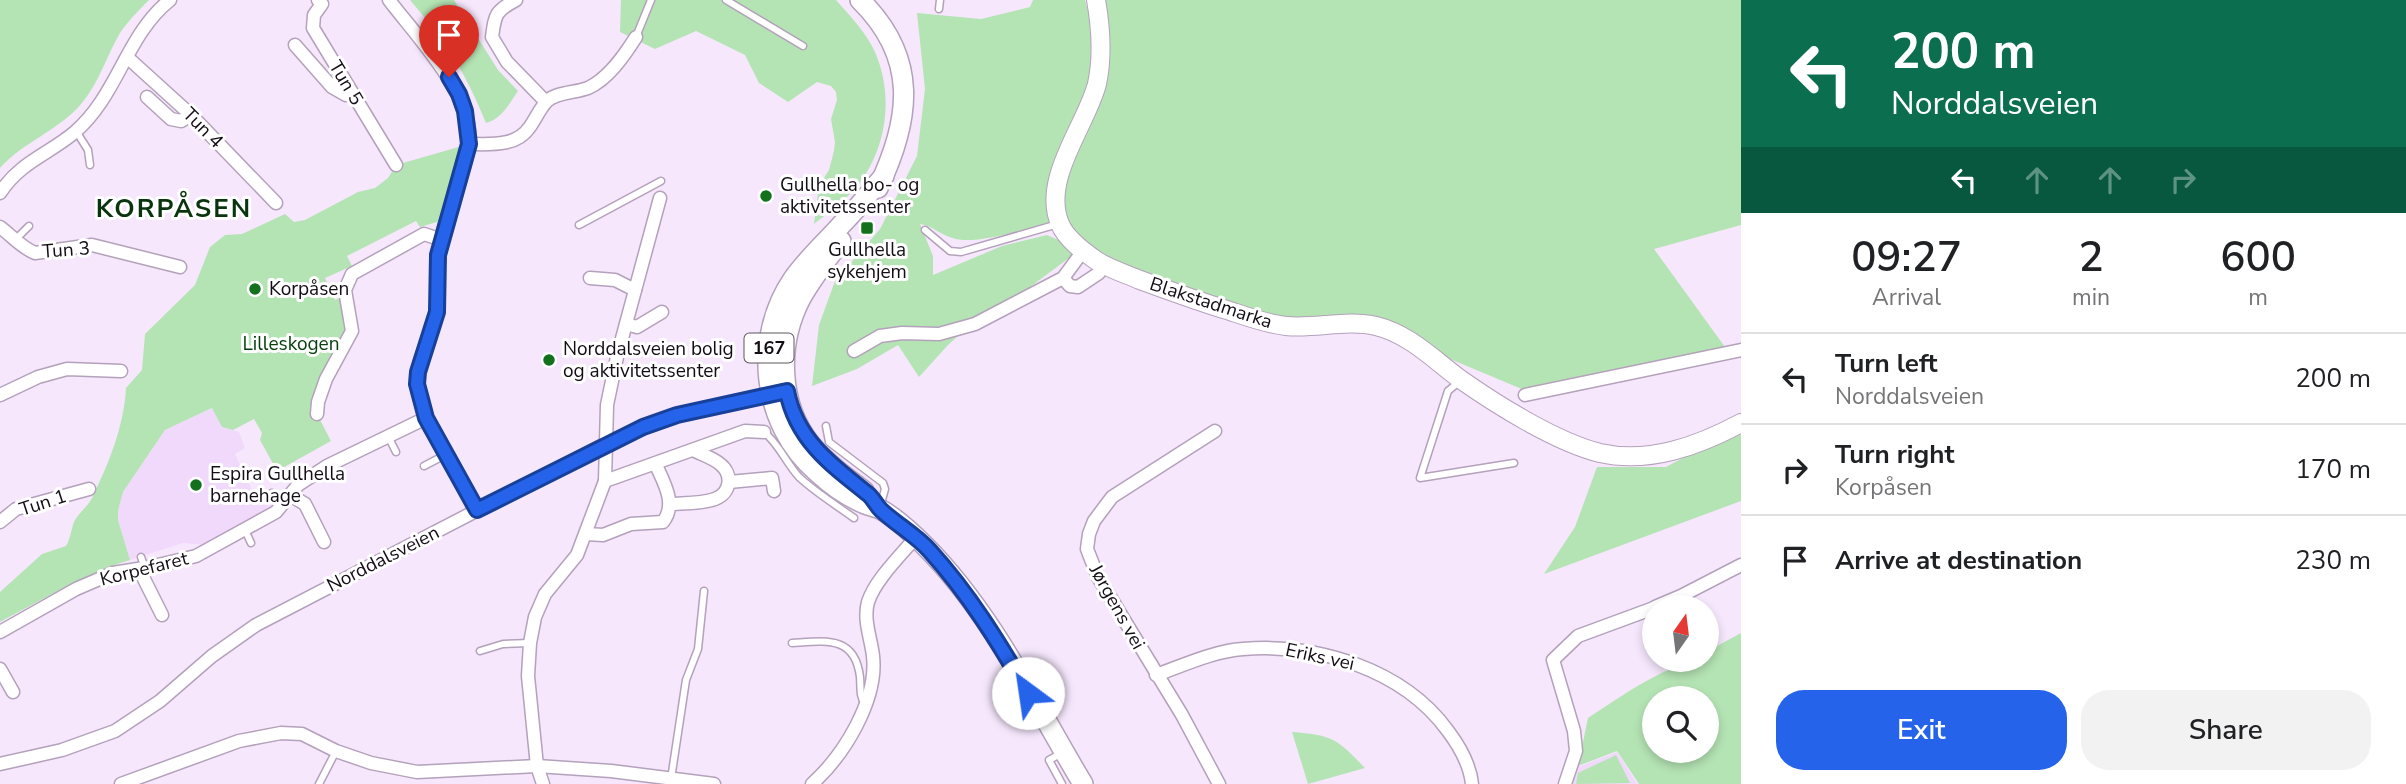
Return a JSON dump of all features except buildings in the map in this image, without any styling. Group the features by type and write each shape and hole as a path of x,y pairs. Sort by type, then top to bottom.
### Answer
{"main road":[{"name":"167","path":"860,0 888,35 902,73 902,126 897,147 884,176 805,264 783,298 774,322 768,360 779,392 782,429 806,462 845,492 863,504 879,509 916,537 946,569 980,614 1083,784"},
{"path":"1060,224 1057,206 1059,176 1090,103 1100,64 1100,19 1096,0"},
{"name":"Blakstadmarka","path":"1060,224 1083,251 1107,266 1181,296 1286,326 1375,326 1414,343 1461,380 1567,442 1601,453 1621,456 1664,454 1738,429"}],"street":[{"path":"0,193 22,167 76,131 102,101 138,34 170,0"},
{"name":"Tun 5","path":"318,0 322,5 314,15 313,28 396,165"},
{"path":"389,0 449,77 465,111 469,144 438,255 437,312 418,372 417,384 426,418 477,510"},
{"path":"516,0 499,8 494,19 492,37 507,62 546,102"},
{"path":"469,144 498,145 510,142 527,132 546,102 556,96 589,87 607,74 627,52 636,37"},
{"path":"295,45 332,87 346,95 352,93"},
{"name":"Tun 4","path":"127,57 191,116 276,203"},
{"path":"146,97 171,119 181,121 191,116"},
{"path":"542,784 537,766 528,676 535,617 545,594 577,555 605,481 607,405 660,198"},
{"name":"Tun 3","path":"0,228 27,250 35,253 92,245 180,267"},
{"path":"317,414 326,379 352,331 345,290 352,274 424,234 442,240"},
{"path":"854,351 880,336 902,333 939,334 975,324 1063,278 1083,251"},
{"path":"1063,278 1070,286 1079,287 1099,272"},
{"path":"590,278 615,280 635,290"},
{"path":"626,324 637,327 662,312"},
{"path":"1525,395 1741,350"},
{"path":"1,393 38,377 67,369 121,371"},
{"name":"Norddalsveien","path":"0,764 62,750 115,732 160,701 212,656 256,625 607,443 677,415 779,392"},
{"name":"Korpefaret","path":"0,632 113,573 142,564 196,556 276,512 282,496 327,466 426,418"},
{"name":"Jørgens vei","path":"1216,431 1112,497 1094,521 1087,549 1098,577 1202,748 1219,784"},
{"path":"605,481 745,432 764,432"},
{"path":"670,504 718,498 727,490 728,472 719,463 695,451"},
{"path":"586,534 603,535 631,524 663,522 668,516 670,504 656,465"},
{"path":"729,482 772,478 774,491"},
{"name":"Tun 1","path":"0,523 16,509 89,489"},
{"path":"282,496 305,504 324,542"},
{"path":"812,784 833,760 867,705 873,683 873,657 867,626 868,604 891,568 916,537"},
{"path":"142,564 162,615"},
{"path":"1683,595 1741,565"},
{"path":"1565,784 1576,751 1574,731 1553,660 1578,636 1642,612"},
{"name":"Eriks vei","path":"1156,675 1214,654 1241,649 1279,648 1310,651 1363,666 1406,690 1437,716 1466,760 1472,784"},
{"path":"0,668 13,692"},
{"path":"121,784 148,778 239,741 281,733 302,734 336,751 393,769 417,772 537,766 714,784"}],"lane":[{"path":"636,37 651,0"},
{"path":"726,0 803,47"},
{"path":"939,9 940,0"},
{"path":"76,131 88,150 90,165"},
{"path":"579,225 661,181 660,198"},
{"path":"925,230 950,251 961,252 1060,224"},
{"path":"16,239 29,226"},
{"path":"1461,380 1448,391 1420,478 1514,463"},
{"path":"826,426 829,442 883,483 885,489 879,509"},
{"path":"764,432 774,440 800,478 854,518"},
{"path":"388,436 396,452"},
{"path":"424,466 446,454"},
{"path":"245,530 251,543"},
{"path":"671,779 686,680 698,649 704,591"},
{"path":"792,643 833,642 847,647 856,660 861,698 867,705"},
{"path":"480,652 503,644 530,643"},
{"path":"319,784 336,751"},
{"path":"1062,784 1049,761 1064,752"}],"shaded area":[{"path":"213,408 222,427 239,432 245,448 235,454 257,500 268,495 274,508 203,545 183,543 130,560 118,520 123,492 165,430"},
{"path":"1617,752 1637,784 1571,784 1578,767"}],"green space":[{"path":"0,0 149,0 120,33 98,79 81,104 62,122 19,151 0,168"},
{"path":"410,0 454,0 498,70 518,91 505,110 492,121 486,123 454,58"},
{"path":"621,0 836,0 857,24 875,52 884,86 886,103 881,138 876,155 858,185 814,224 819,186 829,170 834,151 831,119 837,100 836,92 831,86 817,82 788,102 759,83 745,55 696,31 655,49 620,32"},
{"path":"1033,0 1085,0 1095,39 1089,82 1049,191 1050,224 989,238 965,240 951,238 920,224 933,256 933,275 1002,246 1047,235 1063,242 1073,255 1014,299 981,315 948,345 919,377 898,345 857,369 812,386 819,325 835,281 880,229 917,156 925,89 917,13 981,19 1030,7"},
{"path":"1096,0 1741,0 1741,225 1654,249 1725,347 1524,390 1393,335 1254,318 1071,243 1059,188 1094,100"},
{"name":"Lilleskogen","path":"469,144 447,219 420,227 416,221 347,256 352,266 325,278 335,300 346,295 352,331 317,414 331,441 277,471 260,440 262,433 254,419 233,430 222,427 212,408 165,430 123,492 118,520 130,560 80,580 0,622 0,592 42,554 66,546 75,520 92,498 110,458 119,430 126,388 142,370 145,334 195,285 210,247 225,235 242,234 285,214 294,222 305,220 358,192 375,188 388,178 396,165"},
{"path":"1741,427 1741,501 1544,574 1575,527 1597,467 1666,467"},
{"path":"1741,633 1741,784 1639,784 1617,751 1578,766 1588,718 1661,673 1719,672 1719,645"},
{"path":"1292,732 1333,740 1365,768 1308,784"},
{"path":"1616,755 1630,783 1576,784 1578,773"}],"place":[{"name":"Gullhella bo- og aktivitetssenter","path":"766,196"},
{"name":"Gullhella sykehjem","path":"867,228"},
{"name":"Korpåsen","path":"255,289"},
{"name":"Norddalsveien bolig og aktivitetssenter","path":"549,360"},
{"name":"Espira Gullhella barnehage","path":"196,485"}],"district":[{"name":"KORPÅSEN","path":"174,208"}],"route":[{"path":"449,77 465,111 469,144 438,255 437,312 418,372 417,384 426,418 477,510 643,427 677,415 787,391 797,422 811,444 831,465 871,496 879,509 916,537 939,561 987,625 1028,693"}]}
